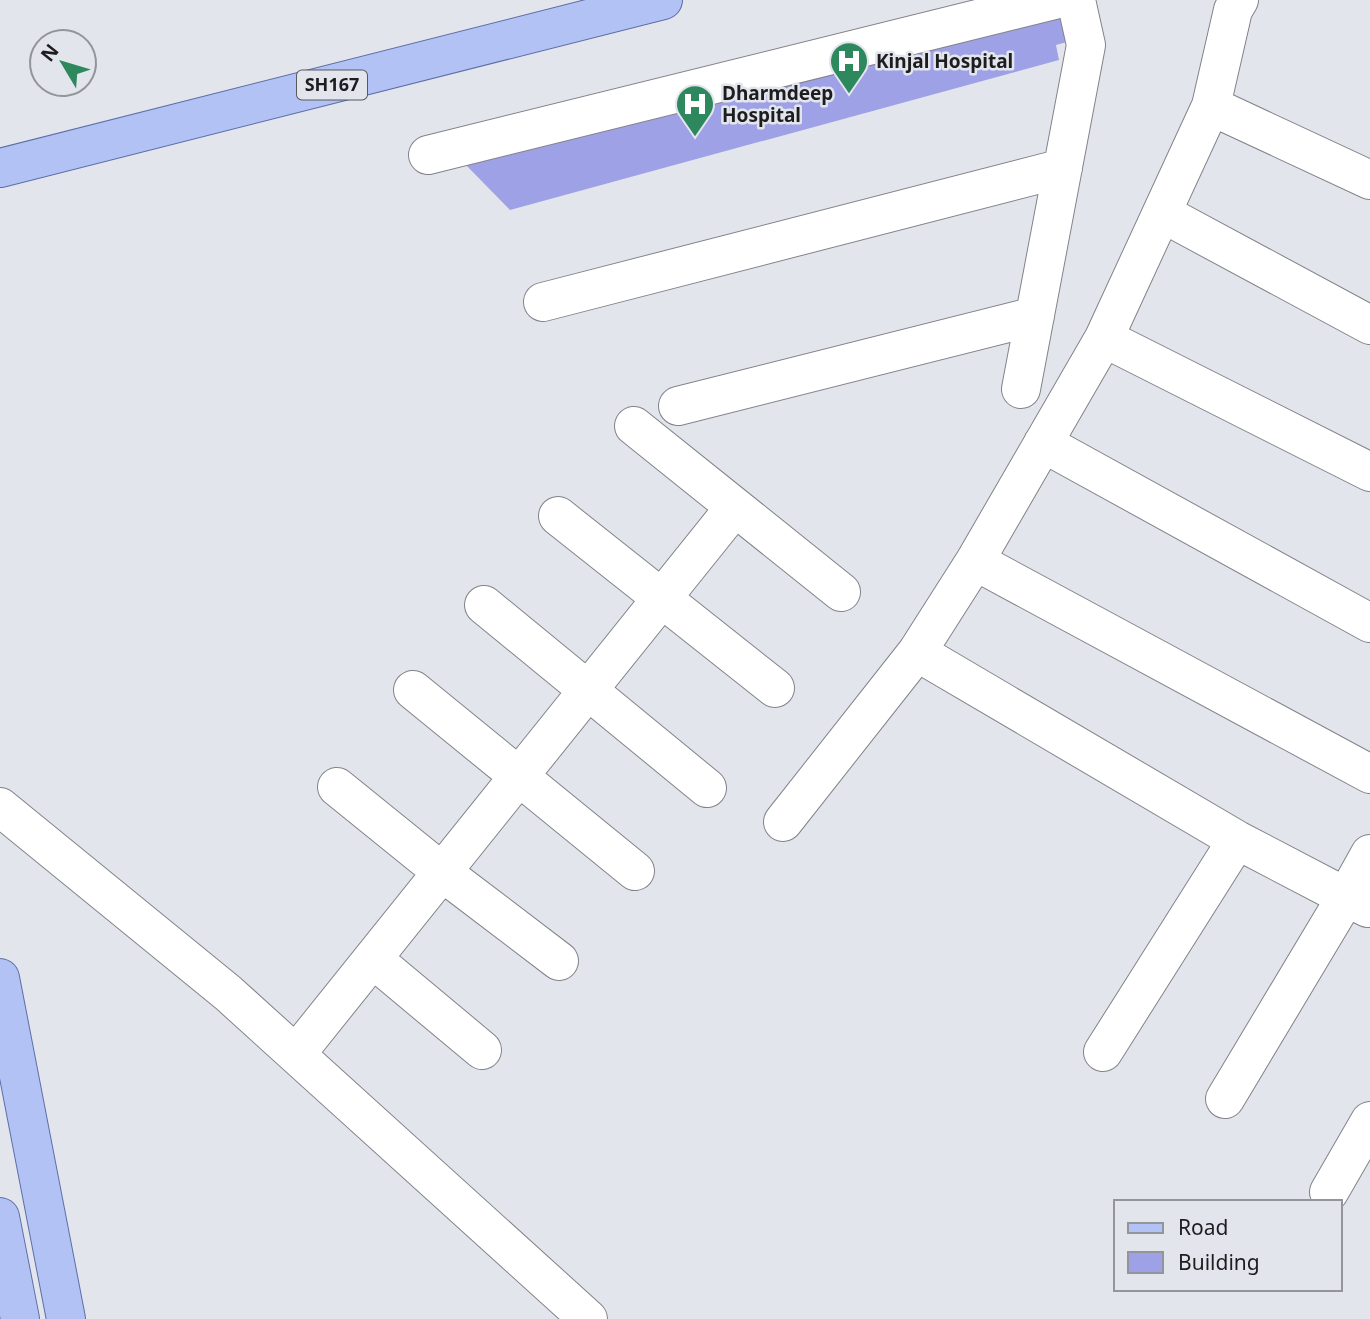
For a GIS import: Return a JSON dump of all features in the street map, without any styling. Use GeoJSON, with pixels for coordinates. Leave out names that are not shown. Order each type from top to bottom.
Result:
{"type":"FeatureCollection","features":[{"type":"Feature","properties":{"kind":"main road","name":"SH167"},"geometry":{"type":"LineString","coordinates":[[0,168],[663,0]]}},
{"type":"Feature","properties":{"kind":"main road"},"geometry":{"type":"LineString","coordinates":[[0,978],[66,1319]]}},
{"type":"Feature","properties":{"kind":"main road"},"geometry":{"type":"LineString","coordinates":[[2,1238],[20,1319]]}},
{"type":"Feature","properties":{"kind":"street"},"geometry":{"type":"LineString","coordinates":[[428,155],[1054,0]]}},
{"type":"Feature","properties":{"kind":"street"},"geometry":{"type":"LineString","coordinates":[[1021,389],[1086,45],[1076,0]]}},
{"type":"Feature","properties":{"kind":"street"},"geometry":{"type":"LineString","coordinates":[[783,822],[917,652],[975,561],[1104,338],[1211,106],[1233,10],[1239,0]]}},
{"type":"Feature","properties":{"kind":"street"},"geometry":{"type":"LineString","coordinates":[[1211,106],[1370,180]]}},
{"type":"Feature","properties":{"kind":"street"},"geometry":{"type":"LineString","coordinates":[[542,302],[1063,168]]}},
{"type":"Feature","properties":{"kind":"street"},"geometry":{"type":"LineString","coordinates":[[1162,213],[1370,325]]}},
{"type":"Feature","properties":{"kind":"street"},"geometry":{"type":"LineString","coordinates":[[678,406],[1035,316]]}},
{"type":"Feature","properties":{"kind":"street"},"geometry":{"type":"LineString","coordinates":[[1104,338],[1370,472]]}},
{"type":"Feature","properties":{"kind":"street"},"geometry":{"type":"LineString","coordinates":[[634,426],[841,592]]}},
{"type":"Feature","properties":{"kind":"street"},"geometry":{"type":"LineString","coordinates":[[1043,443],[1370,623]]}},
{"type":"Feature","properties":{"kind":"street"},"geometry":{"type":"LineString","coordinates":[[296,1054],[736,507]]}},
{"type":"Feature","properties":{"kind":"street"},"geometry":{"type":"LineString","coordinates":[[558,516],[775,688]]}},
{"type":"Feature","properties":{"kind":"street"},"geometry":{"type":"LineString","coordinates":[[975,561],[1370,774]]}},
{"type":"Feature","properties":{"kind":"street"},"geometry":{"type":"LineString","coordinates":[[484,605],[707,788]]}},
{"type":"Feature","properties":{"kind":"street"},"geometry":{"type":"LineString","coordinates":[[917,652],[1237,840],[1358,903]]}},
{"type":"Feature","properties":{"kind":"street"},"geometry":{"type":"LineString","coordinates":[[413,690],[635,870]]}},
{"type":"Feature","properties":{"kind":"street"},"geometry":{"type":"LineString","coordinates":[[337,787],[442,872],[559,961]]}},
{"type":"Feature","properties":{"kind":"street"},"geometry":{"type":"LineString","coordinates":[[0,807],[228,993],[588,1319]]}},
{"type":"Feature","properties":{"kind":"street"},"geometry":{"type":"LineString","coordinates":[[1103,1052],[1237,840]]}},
{"type":"Feature","properties":{"kind":"street"},"geometry":{"type":"LineString","coordinates":[[1225,1099],[1358,903],[1370,854]]}},
{"type":"Feature","properties":{"kind":"street"},"geometry":{"type":"LineString","coordinates":[[373,958],[482,1050]]}},
{"type":"Feature","properties":{"kind":"street"},"geometry":{"type":"LineString","coordinates":[[1329,1192],[1370,1121]]}},
{"type":"Feature","properties":{"kind":"building"},"geometry":{"type":"Polygon","coordinates":[[[1069,6],[1078,39],[1056,45],[1059,60],[510,210],[465,164],[1069,6]]]}},
{"type":"Feature","properties":{"kind":"place","name":"Kinjal Hospital"},"geometry":{"type":"Point","coordinates":[849,95]}},
{"type":"Feature","properties":{"kind":"place","name":"Dharmdeep Hospital"},"geometry":{"type":"Point","coordinates":[695,138]}}]}
